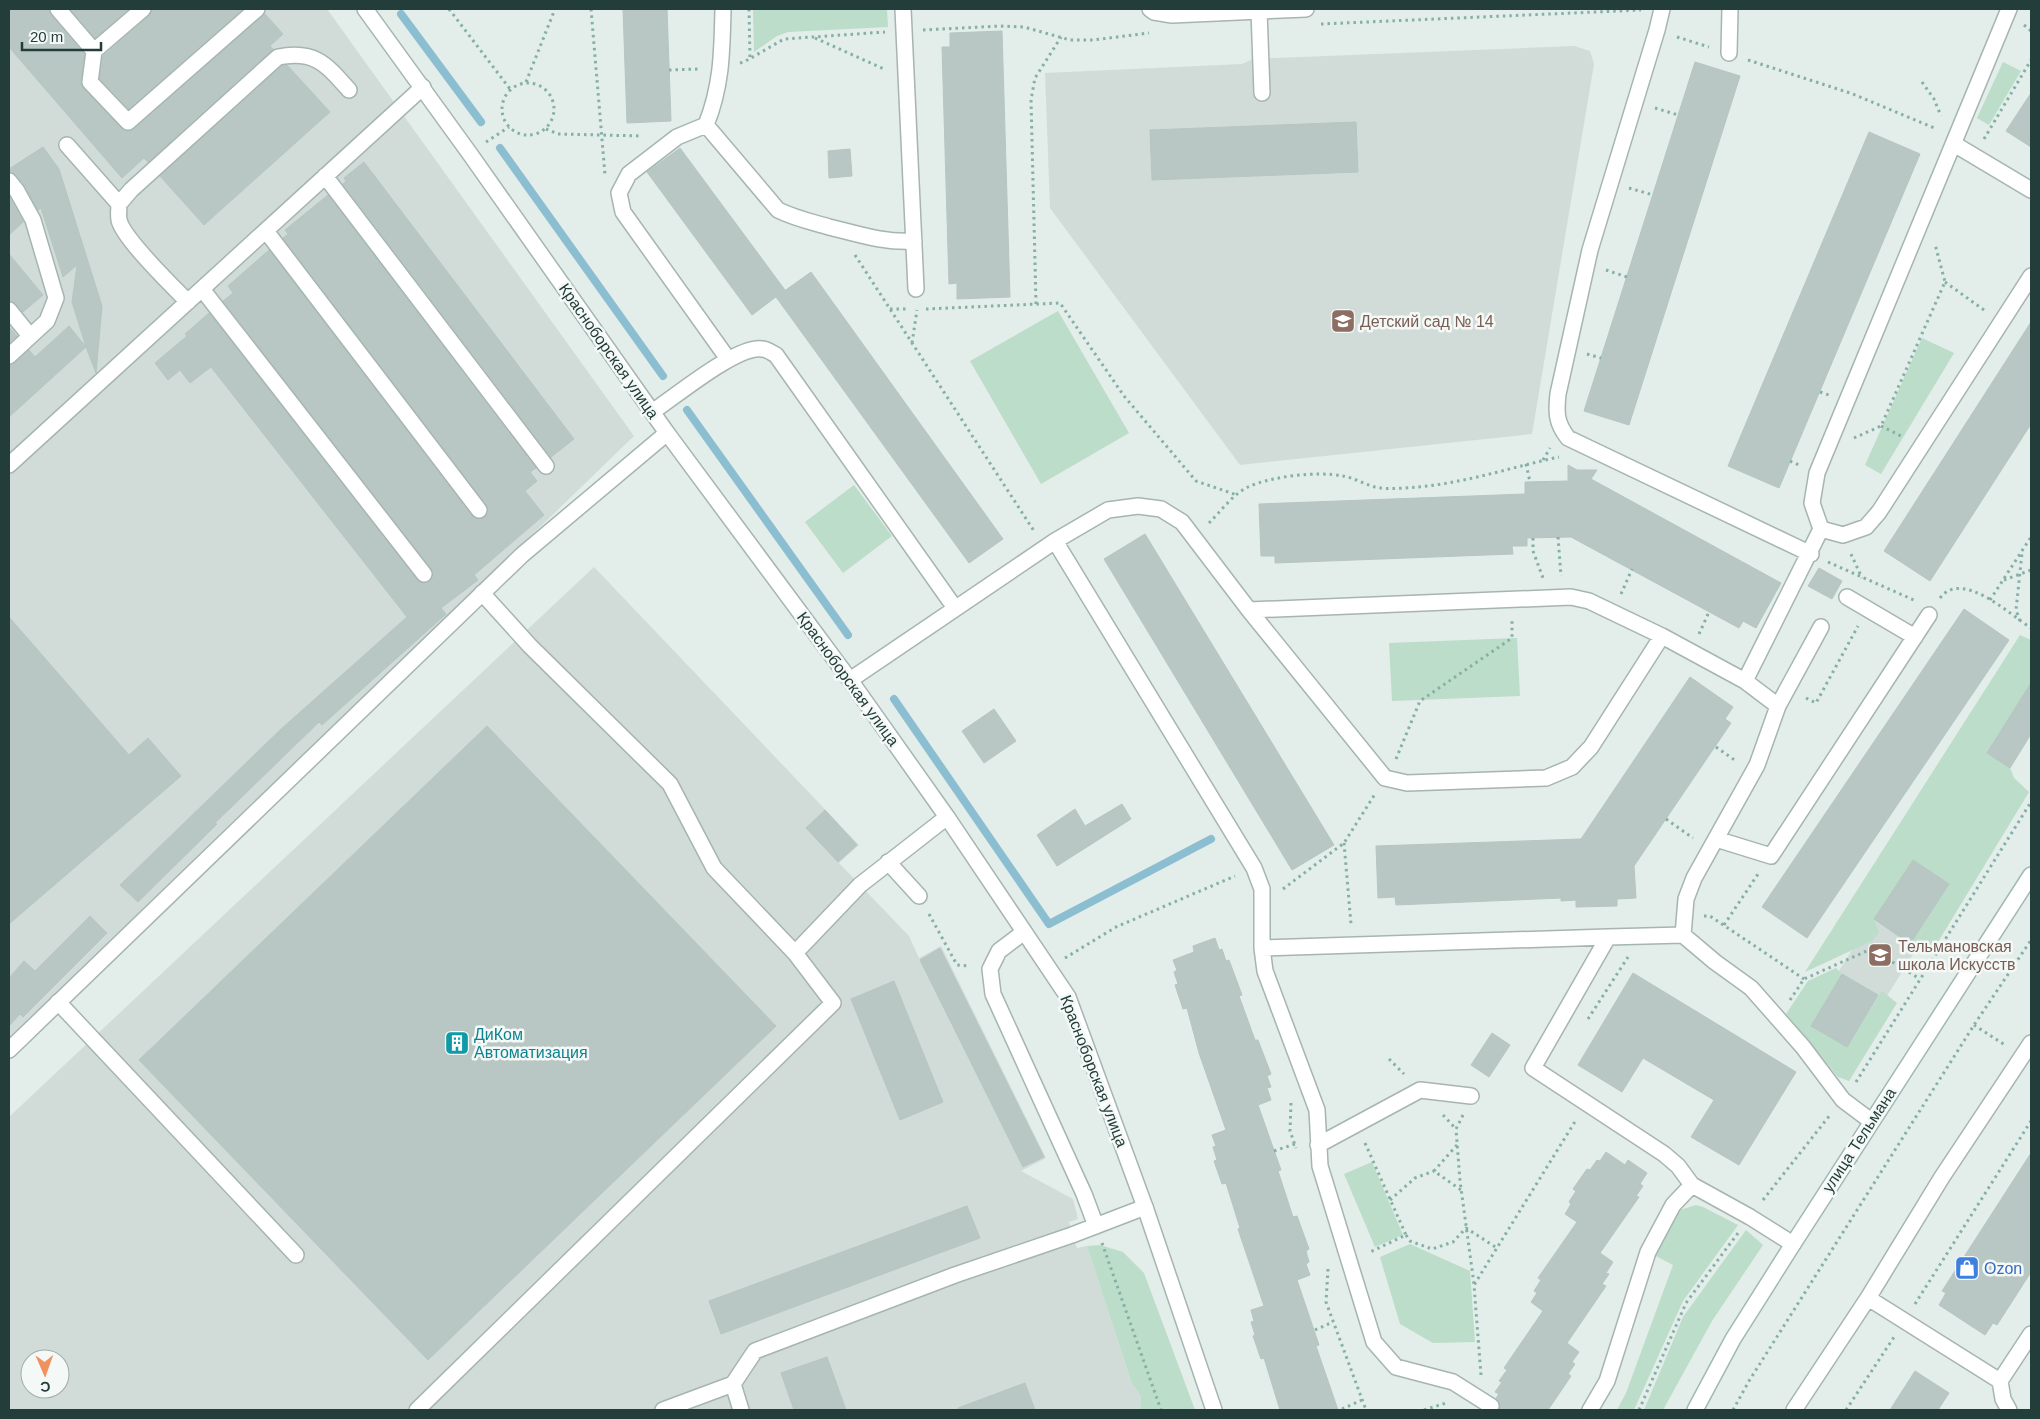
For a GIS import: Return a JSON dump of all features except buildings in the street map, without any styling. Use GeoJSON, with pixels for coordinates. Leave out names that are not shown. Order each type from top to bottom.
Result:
{"type":"FeatureCollection","features":[{"type":"Feature","properties":{"kind":"street"},"geometry":{"type":"LineString","coordinates":[[58,9],[94,51]]}},
{"type":"Feature","properties":{"kind":"street"},"geometry":{"type":"LineString","coordinates":[[143,9],[94,51],[90,82],[128,122],[257,9]]}},
{"type":"Feature","properties":{"kind":"street","name":"Красноборская улица"},"geometry":{"type":"LineString","coordinates":[[365,9],[423,87],[667,433],[850,680],[947,817],[1068,997],[1145,1207],[1214,1410]]}},
{"type":"Feature","properties":{"kind":"street"},"geometry":{"type":"LineString","coordinates":[[723,9],[721,66],[715,102],[706,125],[677,137],[628,174],[619,193],[623,212],[728,359]]}},
{"type":"Feature","properties":{"kind":"street"},"geometry":{"type":"LineString","coordinates":[[903,9],[916,289]]}},
{"type":"Feature","properties":{"kind":"street"},"geometry":{"type":"LineString","coordinates":[[1150,9],[1154,12],[1172,15],[1306,9]]}},
{"type":"Feature","properties":{"kind":"street"},"geometry":{"type":"LineString","coordinates":[[1662,9],[1590,250],[1558,394],[1556,408],[1560,428],[1568,438],[1811,554]]}},
{"type":"Feature","properties":{"kind":"street"},"geometry":{"type":"LineString","coordinates":[[1729,53],[1730,9]]}},
{"type":"Feature","properties":{"kind":"street"},"geometry":{"type":"LineString","coordinates":[[1745,681],[1822,530],[1812,503],[1817,472],[1926,212],[1953,137],[2009,9]]}},
{"type":"Feature","properties":{"kind":"street"},"geometry":{"type":"LineString","coordinates":[[1259,11],[1262,92]]}},
{"type":"Feature","properties":{"kind":"street"},"geometry":{"type":"LineString","coordinates":[[188,302],[126,234],[119,221],[119,204],[131,190],[278,58],[296,54],[313,58],[331,69],[349,90]]}},
{"type":"Feature","properties":{"kind":"street"},"geometry":{"type":"LineString","coordinates":[[9,465],[423,87]]}},
{"type":"Feature","properties":{"kind":"street"},"geometry":{"type":"LineString","coordinates":[[706,125],[778,210],[792,218],[894,242],[914,241]]}},
{"type":"Feature","properties":{"kind":"street"},"geometry":{"type":"LineString","coordinates":[[1953,137],[1974,156],[2031,190]]}},
{"type":"Feature","properties":{"kind":"street"},"geometry":{"type":"LineString","coordinates":[[68,145],[119,204]]}},
{"type":"Feature","properties":{"kind":"street"},"geometry":{"type":"LineString","coordinates":[[326,176],[546,466]]}},
{"type":"Feature","properties":{"kind":"street"},"geometry":{"type":"LineString","coordinates":[[9,181],[17,191],[33,220],[56,298],[47,321],[9,356]]}},
{"type":"Feature","properties":{"kind":"street"},"geometry":{"type":"LineString","coordinates":[[266,231],[479,510]]}},
{"type":"Feature","properties":{"kind":"street"},"geometry":{"type":"LineString","coordinates":[[1822,530],[1843,535],[1866,527],[1880,512],[2031,276]]}},
{"type":"Feature","properties":{"kind":"street"},"geometry":{"type":"LineString","coordinates":[[202,289],[424,574]]}},
{"type":"Feature","properties":{"kind":"street"},"geometry":{"type":"LineString","coordinates":[[9,310],[30,336]]}},
{"type":"Feature","properties":{"kind":"street"},"geometry":{"type":"LineString","coordinates":[[652,412],[728,359],[745,350],[763,348],[776,355],[955,608]]}},
{"type":"Feature","properties":{"kind":"street"},"geometry":{"type":"LineString","coordinates":[[9,1050],[522,555],[667,433]]}},
{"type":"Feature","properties":{"kind":"street"},"geometry":{"type":"LineString","coordinates":[[850,680],[1050,545],[1108,510],[1138,506],[1161,509],[1182,522],[1249,610],[1385,778],[1407,783],[1546,778],[1572,767],[1592,747],[1662,636]]}},
{"type":"Feature","properties":{"kind":"street"},"geometry":{"type":"LineString","coordinates":[[1050,545],[1254,868],[1262,889],[1262,948],[1265,971],[1317,1110],[1320,1166],[1374,1342],[1396,1367],[1453,1382],[1487,1404]]}},
{"type":"Feature","properties":{"kind":"street"},"geometry":{"type":"LineString","coordinates":[[417,1410],[833,1003],[795,953],[714,868],[670,784],[530,646],[482,593]]}},
{"type":"Feature","properties":{"kind":"street"},"geometry":{"type":"LineString","coordinates":[[1249,610],[1571,597],[1589,601],[1662,636],[1745,681],[1778,706]]}},
{"type":"Feature","properties":{"kind":"street"},"geometry":{"type":"LineString","coordinates":[[1847,597],[1915,637]]}},
{"type":"Feature","properties":{"kind":"street"},"geometry":{"type":"LineString","coordinates":[[1713,844],[1770,856],[1931,612]]}},
{"type":"Feature","properties":{"kind":"street"},"geometry":{"type":"LineString","coordinates":[[1683,934],[1686,899],[1694,878],[1757,765],[1778,706],[1821,627]]}},
{"type":"Feature","properties":{"kind":"street"},"geometry":{"type":"LineString","coordinates":[[795,953],[860,885],[947,817]]}},
{"type":"Feature","properties":{"kind":"street"},"geometry":{"type":"LineString","coordinates":[[888,862],[919,896]]}},
{"type":"Feature","properties":{"kind":"street","name":"улица Тельмана"},"geometry":{"type":"LineString","coordinates":[[1695,1410],[1733,1339],[1792,1244],[2031,875]]}},
{"type":"Feature","properties":{"kind":"street"},"geometry":{"type":"LineString","coordinates":[[1024,932],[999,951],[990,969],[994,994],[1084,1194],[1096,1226]]}},
{"type":"Feature","properties":{"kind":"street"},"geometry":{"type":"LineString","coordinates":[[1262,948],[1683,934],[1715,962],[1751,988],[1803,1047],[1842,1100],[1871,1121]]}},
{"type":"Feature","properties":{"kind":"street"},"geometry":{"type":"LineString","coordinates":[[1608,937],[1533,1068],[1664,1154],[1678,1166],[1692,1185],[1750,1217],[1792,1244]]}},
{"type":"Feature","properties":{"kind":"street"},"geometry":{"type":"LineString","coordinates":[[58,1002],[296,1255]]}},
{"type":"Feature","properties":{"kind":"street"},"geometry":{"type":"LineString","coordinates":[[1794,1410],[1868,1298],[1942,1177],[2027,1059],[2031,1043]]}},
{"type":"Feature","properties":{"kind":"street"},"geometry":{"type":"LineString","coordinates":[[1318,1145],[1420,1090],[1471,1096]]}},
{"type":"Feature","properties":{"kind":"street"},"geometry":{"type":"LineString","coordinates":[[1590,1410],[1607,1381],[1648,1252],[1673,1206],[1692,1185]]}},
{"type":"Feature","properties":{"kind":"street"},"geometry":{"type":"LineString","coordinates":[[663,1410],[733,1384],[755,1351],[955,1275],[1145,1207]]}},
{"type":"Feature","properties":{"kind":"street"},"geometry":{"type":"LineString","coordinates":[[1868,1298],[2000,1381]]}},
{"type":"Feature","properties":{"kind":"street"},"geometry":{"type":"LineString","coordinates":[[2009,1410],[2002,1399],[2000,1381],[2031,1334]]}},
{"type":"Feature","properties":{"kind":"street"},"geometry":{"type":"LineString","coordinates":[[733,1384],[741,1410]]}},
{"type":"Feature","properties":{"kind":"path"},"geometry":{"type":"LineString","coordinates":[[449,9],[510,89]]}},
{"type":"Feature","properties":{"kind":"path"},"geometry":{"type":"LineString","coordinates":[[526,82],[554,9]]}},
{"type":"Feature","properties":{"kind":"path"},"geometry":{"type":"LineString","coordinates":[[591,9],[605,176],[619,193]]}},
{"type":"Feature","properties":{"kind":"path"},"geometry":{"type":"LineString","coordinates":[[749,9],[750,59]]}},
{"type":"Feature","properties":{"kind":"path"},"geometry":{"type":"LineString","coordinates":[[1318,24],[1662,9]]}},
{"type":"Feature","properties":{"kind":"path"},"geometry":{"type":"LineString","coordinates":[[670,70],[721,66],[744,62],[784,39],[1016,26],[1070,40],[1093,40],[1159,33]]}},
{"type":"Feature","properties":{"kind":"path"},"geometry":{"type":"LineString","coordinates":[[1657,30],[1853,94],[1953,137],[1987,135]]}},
{"type":"Feature","properties":{"kind":"path"},"geometry":{"type":"LineString","coordinates":[[1036,304],[1031,100],[1035,78],[1061,37]]}},
{"type":"Feature","properties":{"kind":"path"},"geometry":{"type":"LineString","coordinates":[[814,38],[906,78]]}},
{"type":"Feature","properties":{"kind":"path"},"geometry":{"type":"LineString","coordinates":[[1974,156],[2031,60]]}},
{"type":"Feature","properties":{"kind":"path"},"geometry":{"type":"LineString","coordinates":[[526,82],[539,84],[550,92],[555,104],[554,118],[546,129],[534,135],[520,135],[509,127],[502,115],[502,108],[503,101],[510,89],[526,82]]}},
{"type":"Feature","properties":{"kind":"path"},"geometry":{"type":"LineString","coordinates":[[1922,82],[1934,98],[1953,137]]}},
{"type":"Feature","properties":{"kind":"path"},"geometry":{"type":"LineString","coordinates":[[486,143],[509,127]]}},
{"type":"Feature","properties":{"kind":"path"},"geometry":{"type":"LineString","coordinates":[[546,129],[558,134],[677,137]]}},
{"type":"Feature","properties":{"kind":"path"},"geometry":{"type":"LineString","coordinates":[[1926,212],[1945,282],[1983,310]]}},
{"type":"Feature","properties":{"kind":"path"},"geometry":{"type":"LineString","coordinates":[[838,229],[912,343],[1050,545]]}},
{"type":"Feature","properties":{"kind":"path"},"geometry":{"type":"LineString","coordinates":[[1826,452],[1881,426],[1945,282]]}},
{"type":"Feature","properties":{"kind":"path"},"geometry":{"type":"LineString","coordinates":[[890,309],[1060,303],[1124,396],[1196,481],[1237,495]]}},
{"type":"Feature","properties":{"kind":"path"},"geometry":{"type":"LineString","coordinates":[[912,343],[917,309]]}},
{"type":"Feature","properties":{"kind":"path"},"geometry":{"type":"LineString","coordinates":[[1881,426],[1904,437]]}},
{"type":"Feature","properties":{"kind":"path"},"geometry":{"type":"LineString","coordinates":[[1195,538],[1237,495],[1248,487],[1268,480],[1299,476],[1344,476],[1378,488],[1432,486],[1526,464],[1530,482]]}},
{"type":"Feature","properties":{"kind":"path"},"geometry":{"type":"LineString","coordinates":[[1843,535],[1862,578]]}},
{"type":"Feature","properties":{"kind":"path"},"geometry":{"type":"LineString","coordinates":[[1558,537],[1561,577]]}},
{"type":"Feature","properties":{"kind":"path"},"geometry":{"type":"LineString","coordinates":[[1990,600],[2031,537]]}},
{"type":"Feature","properties":{"kind":"path"},"geometry":{"type":"LineString","coordinates":[[1533,538],[1533,550],[1546,587]]}},
{"type":"Feature","properties":{"kind":"path"},"geometry":{"type":"LineString","coordinates":[[2021,621],[2016,610],[2022,552]]}},
{"type":"Feature","properties":{"kind":"path"},"geometry":{"type":"LineString","coordinates":[[1811,554],[1931,612],[1944,592],[1958,587],[1975,590],[2031,628]]}},
{"type":"Feature","properties":{"kind":"path"},"geometry":{"type":"LineString","coordinates":[[1618,602],[1632,570]]}},
{"type":"Feature","properties":{"kind":"path"},"geometry":{"type":"LineString","coordinates":[[2003,581],[2031,570]]}},
{"type":"Feature","properties":{"kind":"path"},"geometry":{"type":"LineString","coordinates":[[1420,701],[1512,638],[1511,599]]}},
{"type":"Feature","properties":{"kind":"path"},"geometry":{"type":"LineString","coordinates":[[1695,642],[1709,612]]}},
{"type":"Feature","properties":{"kind":"path"},"geometry":{"type":"LineString","coordinates":[[1666,819],[1713,844]]}},
{"type":"Feature","properties":{"kind":"path"},"geometry":{"type":"LineString","coordinates":[[1262,911],[1278,893],[1344,843],[1352,932]]}},
{"type":"Feature","properties":{"kind":"path"},"geometry":{"type":"LineString","coordinates":[[1724,925],[1770,856]]}},
{"type":"Feature","properties":{"kind":"path"},"geometry":{"type":"LineString","coordinates":[[1048,967],[1116,927],[1254,868]]}},
{"type":"Feature","properties":{"kind":"path"},"geometry":{"type":"LineString","coordinates":[[919,896],[956,965],[990,969]]}},
{"type":"Feature","properties":{"kind":"path"},"geometry":{"type":"LineString","coordinates":[[1587,1020],[1642,936]]}},
{"type":"Feature","properties":{"kind":"path"},"geometry":{"type":"LineString","coordinates":[[1732,1410],[1974,1024],[2031,940]]}},
{"type":"Feature","properties":{"kind":"path"},"geometry":{"type":"LineString","coordinates":[[1778,1018],[1804,979],[1871,949],[1920,979]]}},
{"type":"Feature","properties":{"kind":"path"},"geometry":{"type":"LineString","coordinates":[[1974,1024],[2027,1059]]}},
{"type":"Feature","properties":{"kind":"path"},"geometry":{"type":"LineString","coordinates":[[1471,1096],[1456,1129],[1461,1190],[1487,1404]]}},
{"type":"Feature","properties":{"kind":"path"},"geometry":{"type":"LineString","coordinates":[[1474,1285],[1587,1103]]}},
{"type":"Feature","properties":{"kind":"path"},"geometry":{"type":"LineString","coordinates":[[1846,1410],[2031,1121]]}},
{"type":"Feature","properties":{"kind":"path"},"geometry":{"type":"LineString","coordinates":[[1357,1125],[1410,1241],[1432,1250],[1447,1246],[1466,1228]]}},
{"type":"Feature","properties":{"kind":"path"},"geometry":{"type":"LineString","coordinates":[[1274,1151],[1295,1144]]}},
{"type":"Feature","properties":{"kind":"path"},"geometry":{"type":"LineString","coordinates":[[1390,1200],[1415,1178],[1434,1171],[1458,1145]]}},
{"type":"Feature","properties":{"kind":"path"},"geometry":{"type":"LineString","coordinates":[[1434,1171],[1451,1181],[1461,1190]]}},
{"type":"Feature","properties":{"kind":"path"},"geometry":{"type":"LineString","coordinates":[[1096,1226],[1161,1410]]}},
{"type":"Feature","properties":{"kind":"path"},"geometry":{"type":"LineString","coordinates":[[1466,1228],[1497,1248]]}},
{"type":"Feature","properties":{"kind":"path"},"geometry":{"type":"LineString","coordinates":[[1349,1262],[1406,1235]]}},
{"type":"Feature","properties":{"kind":"path"},"geometry":{"type":"LineString","coordinates":[[1314,1330],[1333,1322]]}},
{"type":"Feature","properties":{"kind":"path"},"geometry":{"type":"LineString","coordinates":[[1342,1409],[1362,1400]]}},
{"type":"Feature","properties":{"kind":"shaded area"},"geometry":{"type":"Polygon","coordinates":[[[9,9],[327,9],[634,436],[9,1041],[9,9]]]}},
{"type":"Feature","properties":{"kind":"shaded area","name":"Детский сад № 14"},"geometry":{"type":"Polygon","coordinates":[[[1574,46],[1590,51],[1594,64],[1532,434],[1240,465],[1050,208],[1045,73],[1242,64],[1253,59],[1574,46]]]}},
{"type":"Feature","properties":{"kind":"shaded area"},"geometry":{"type":"Polygon","coordinates":[[[594,567],[859,845],[839,863],[909,936],[919,958],[941,946],[1046,1158],[1021,1171],[1073,1199],[1078,1219],[1069,1222],[1072,1235],[1077,1248],[1087,1246],[1132,1384],[1139,1392],[1142,1403],[1139,1410],[9,1410],[9,1117],[594,567]]]}},
{"type":"Feature","properties":{"kind":"shaded area","name":"Тельмановская школа Искусств"},"geometry":{"type":"Polygon","coordinates":[[[1912,853],[1958,882],[1849,1057],[1803,1029],[1912,853]]]}},
{"type":"Feature","properties":{"kind":"green space"},"geometry":{"type":"Polygon","coordinates":[[[753,9],[887,9],[888,27],[788,32],[777,36],[754,52],[753,9]]]}},
{"type":"Feature","properties":{"kind":"green space"},"geometry":{"type":"Polygon","coordinates":[[[2003,62],[2021,71],[1989,125],[1977,118],[2003,62]]]}},
{"type":"Feature","properties":{"kind":"green space"},"geometry":{"type":"Polygon","coordinates":[[[1058,311],[1129,433],[1041,484],[970,361],[1058,311]]]}},
{"type":"Feature","properties":{"kind":"green space"},"geometry":{"type":"Polygon","coordinates":[[[1922,338],[1954,353],[1881,474],[1865,465],[1922,338]]]}},
{"type":"Feature","properties":{"kind":"green space"},"geometry":{"type":"Polygon","coordinates":[[[854,485],[892,536],[843,573],[805,522],[854,485]]]}},
{"type":"Feature","properties":{"kind":"green space"},"geometry":{"type":"Polygon","coordinates":[[[2020,635],[2031,640],[2031,705],[2022,699],[2010,768],[2014,778],[2029,792],[1935,947],[1926,951],[1910,944],[1949,884],[1913,860],[1874,919],[1879,932],[1872,941],[1805,972],[2020,635]]]}},
{"type":"Feature","properties":{"kind":"green space"},"geometry":{"type":"Polygon","coordinates":[[[1517,638],[1520,696],[1392,701],[1389,643],[1517,638]]]}},
{"type":"Feature","properties":{"kind":"green space"},"geometry":{"type":"Polygon","coordinates":[[[1836,968],[1842,974],[1811,1026],[1847,1047],[1882,991],[1897,1003],[1849,1081],[1838,1077],[1786,1014],[1808,981],[1836,968]]]}},
{"type":"Feature","properties":{"kind":"green space"},"geometry":{"type":"Polygon","coordinates":[[[1372,1162],[1403,1235],[1375,1247],[1344,1174],[1372,1162]]]}},
{"type":"Feature","properties":{"kind":"green space"},"geometry":{"type":"Polygon","coordinates":[[[1696,1205],[1738,1225],[1683,1301],[1634,1410],[1617,1410],[1626,1393],[1673,1265],[1654,1255],[1680,1210],[1696,1205]]]}},
{"type":"Feature","properties":{"kind":"green space"},"geometry":{"type":"Polygon","coordinates":[[[1746,1230],[1763,1245],[1712,1321],[1663,1410],[1644,1410],[1683,1317],[1746,1230]]]}},
{"type":"Feature","properties":{"kind":"green space"},"geometry":{"type":"Polygon","coordinates":[[[1410,1244],[1470,1271],[1475,1342],[1433,1343],[1400,1324],[1380,1257],[1410,1244]]]}},
{"type":"Feature","properties":{"kind":"green space"},"geometry":{"type":"Polygon","coordinates":[[[1100,1245],[1123,1252],[1144,1273],[1195,1410],[1139,1410],[1140,1396],[1132,1384],[1087,1246],[1100,1245]]]}},
{"type":"Feature","properties":{"kind":"waterway"},"geometry":{"type":"LineString","coordinates":[[401,14],[481,122]]}},
{"type":"Feature","properties":{"kind":"waterway"},"geometry":{"type":"LineString","coordinates":[[500,148],[663,376]]}},
{"type":"Feature","properties":{"kind":"waterway"},"geometry":{"type":"LineString","coordinates":[[687,410],[848,635]]}},
{"type":"Feature","properties":{"kind":"waterway"},"geometry":{"type":"LineString","coordinates":[[894,699],[1049,924],[1211,839]]}},
{"type":"Feature","properties":{"kind":"place","name":"Детский сад № 14"},"geometry":{"type":"Point","coordinates":[1343,321]}},
{"type":"Feature","properties":{"kind":"place","name":"Тельмановская школа Искусств"},"geometry":{"type":"Point","coordinates":[1880,955]}},
{"type":"Feature","properties":{"kind":"place","name":"ДиКом Автоматизация"},"geometry":{"type":"Point","coordinates":[457,1043]}},
{"type":"Feature","properties":{"kind":"place","name":"Ozon"},"geometry":{"type":"Point","coordinates":[1967,1268]}}]}
